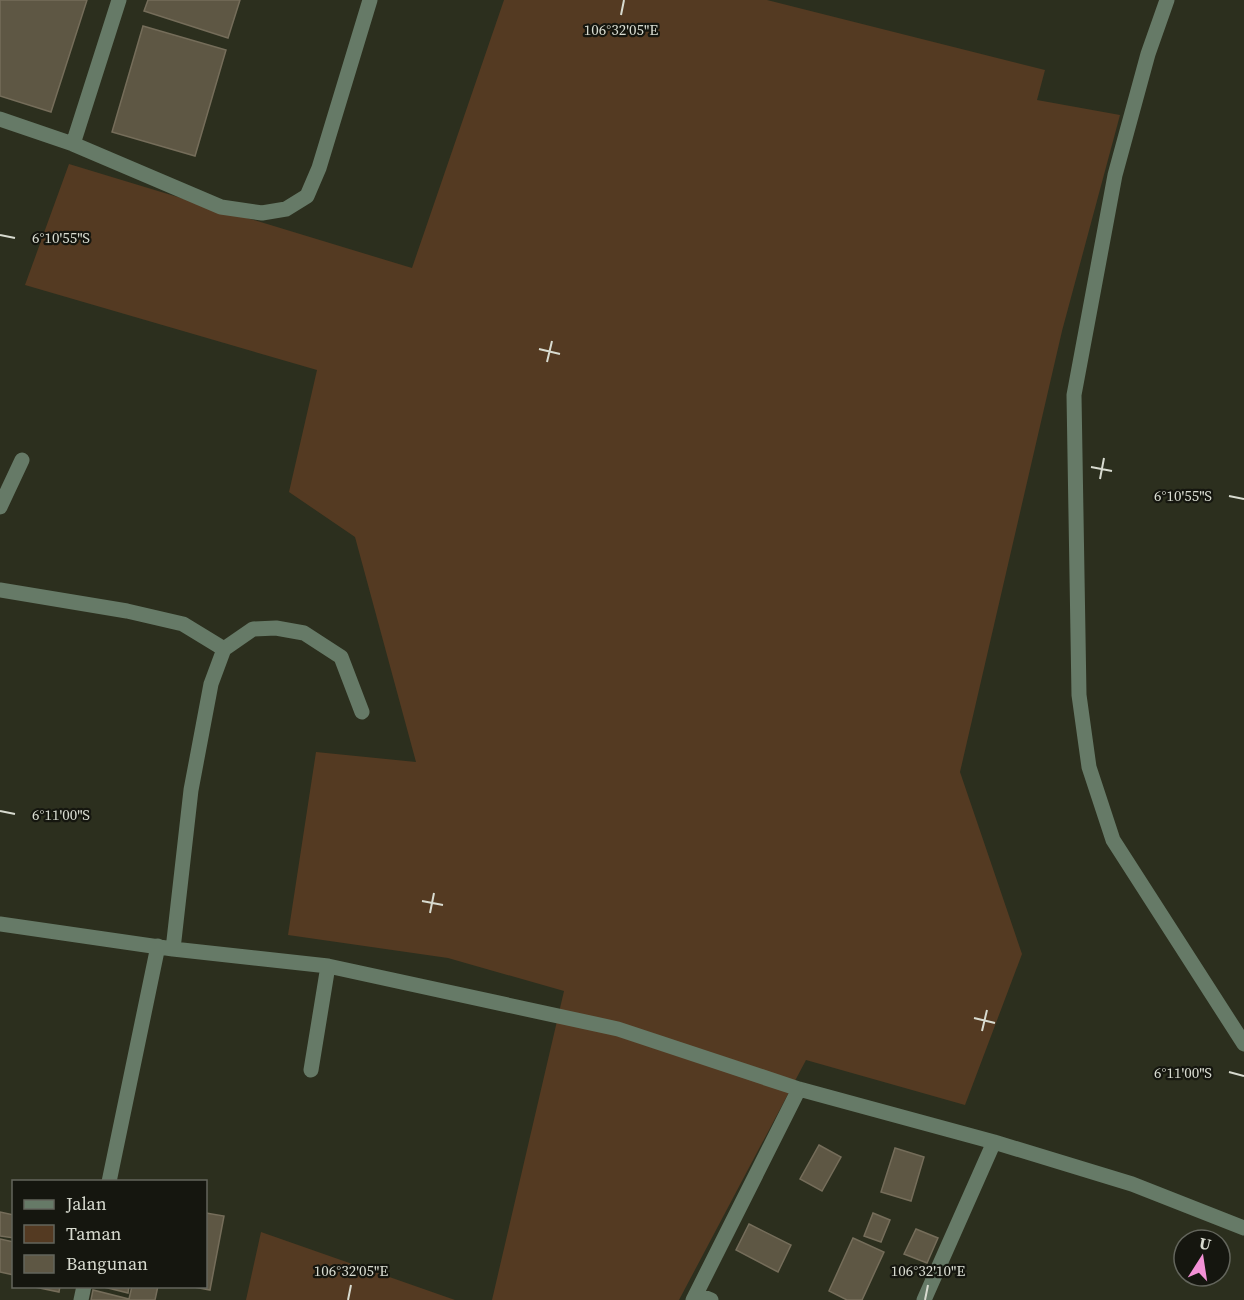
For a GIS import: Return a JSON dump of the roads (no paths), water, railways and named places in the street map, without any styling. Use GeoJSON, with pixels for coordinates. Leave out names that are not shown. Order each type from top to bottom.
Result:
{"type":"FeatureCollection","features":[{"type":"Feature","properties":{"kind":"street"},"geometry":{"type":"LineString","coordinates":[[73,144],[119,0]]}},
{"type":"Feature","properties":{"kind":"street"},"geometry":{"type":"LineString","coordinates":[[0,119],[73,144],[221,207],[261,213],[286,209],[307,196],[319,168],[370,0]]}},
{"type":"Feature","properties":{"kind":"street"},"geometry":{"type":"LineString","coordinates":[[1167,0],[1148,54],[1115,175],[1074,395],[1079,695],[1089,767],[1113,840],[1244,1044]]}},
{"type":"Feature","properties":{"kind":"street"},"geometry":{"type":"LineString","coordinates":[[0,507],[22,460]]}},
{"type":"Feature","properties":{"kind":"street"},"geometry":{"type":"LineString","coordinates":[[0,590],[127,610],[183,624],[224,649]]}},
{"type":"Feature","properties":{"kind":"street"},"geometry":{"type":"LineString","coordinates":[[108,1180],[165,947],[211,684],[224,649],[253,629],[276,628],[304,633],[341,657],[362,712]]}},
{"type":"Feature","properties":{"kind":"street"},"geometry":{"type":"LineString","coordinates":[[0,924],[165,947],[328,966],[618,1029],[799,1089],[994,1142],[1132,1184],[1244,1228]]}},
{"type":"Feature","properties":{"kind":"street"},"geometry":{"type":"LineString","coordinates":[[311,1070],[328,966]]}},
{"type":"Feature","properties":{"kind":"street"},"geometry":{"type":"LineString","coordinates":[[711,1300],[694,1297],[799,1089]]}},
{"type":"Feature","properties":{"kind":"street"},"geometry":{"type":"LineString","coordinates":[[924,1300],[994,1142]]}}]}
